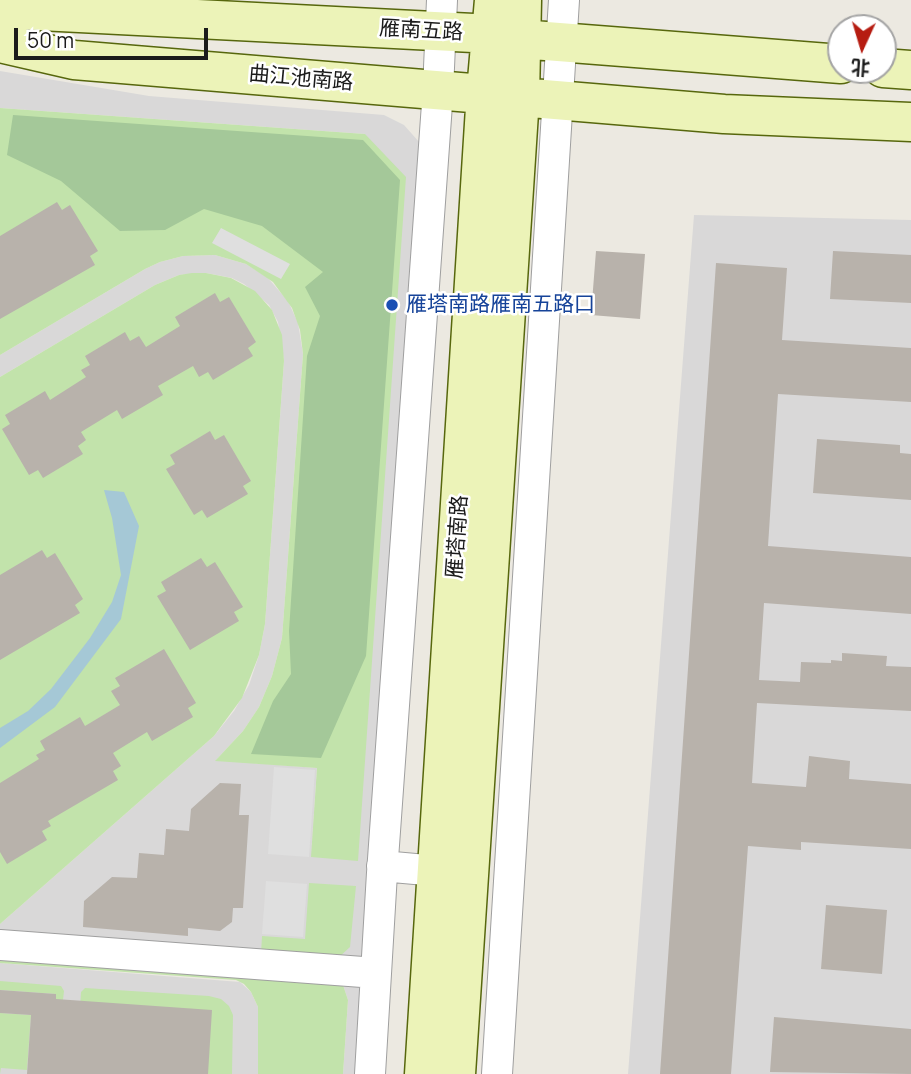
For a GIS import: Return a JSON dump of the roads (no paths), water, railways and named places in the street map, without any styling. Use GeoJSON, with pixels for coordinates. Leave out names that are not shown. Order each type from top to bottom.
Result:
{"type":"FeatureCollection","features":[{"type":"Feature","properties":{"kind":"main road","name":"雁塔南路"},"geometry":{"type":"LineString","coordinates":[[424,1074],[453,870],[521,97],[502,24],[522,0]]}},
{"type":"Feature","properties":{"kind":"main road","name":"雁南五路"},"geometry":{"type":"LineString","coordinates":[[0,9],[441,16],[502,24],[561,42],[827,63]]}},
{"type":"Feature","properties":{"kind":"main road","name":"曲江池南路"},"geometry":{"type":"LineString","coordinates":[[0,43],[74,60],[521,97]]}},
{"type":"Feature","properties":{"kind":"main road"},"geometry":{"type":"LineString","coordinates":[[521,97],[724,114],[911,122]]}},
{"type":"Feature","properties":{"kind":"main road","name":"雁塔南路"},"geometry":{"type":"LineString","coordinates":[[453,870],[456,1074]]}},
{"type":"Feature","properties":{"kind":"street"},"geometry":{"type":"LineString","coordinates":[[497,1074],[510,871],[521,97],[561,42],[564,0]]}},
{"type":"Feature","properties":{"kind":"street"},"geometry":{"type":"LineString","coordinates":[[370,1074],[441,16]]}},
{"type":"Feature","properties":{"kind":"street"},"geometry":{"type":"LineString","coordinates":[[382,866],[510,871]]}},
{"type":"Feature","properties":{"kind":"street"},"geometry":{"type":"LineString","coordinates":[[0,945],[376,973]]}},
{"type":"Feature","properties":{"kind":"water"},"geometry":{"type":"Polygon","coordinates":[[[104,490],[124,492],[139,526],[121,619],[55,707],[0,748],[0,728],[28,711],[51,689],[90,638],[112,602],[121,575],[112,518],[104,490]]]}},
{"type":"Feature","properties":{"kind":"place","name":"雁塔南路雁南五路口"},"geometry":{"type":"Point","coordinates":[392,305]}}]}
